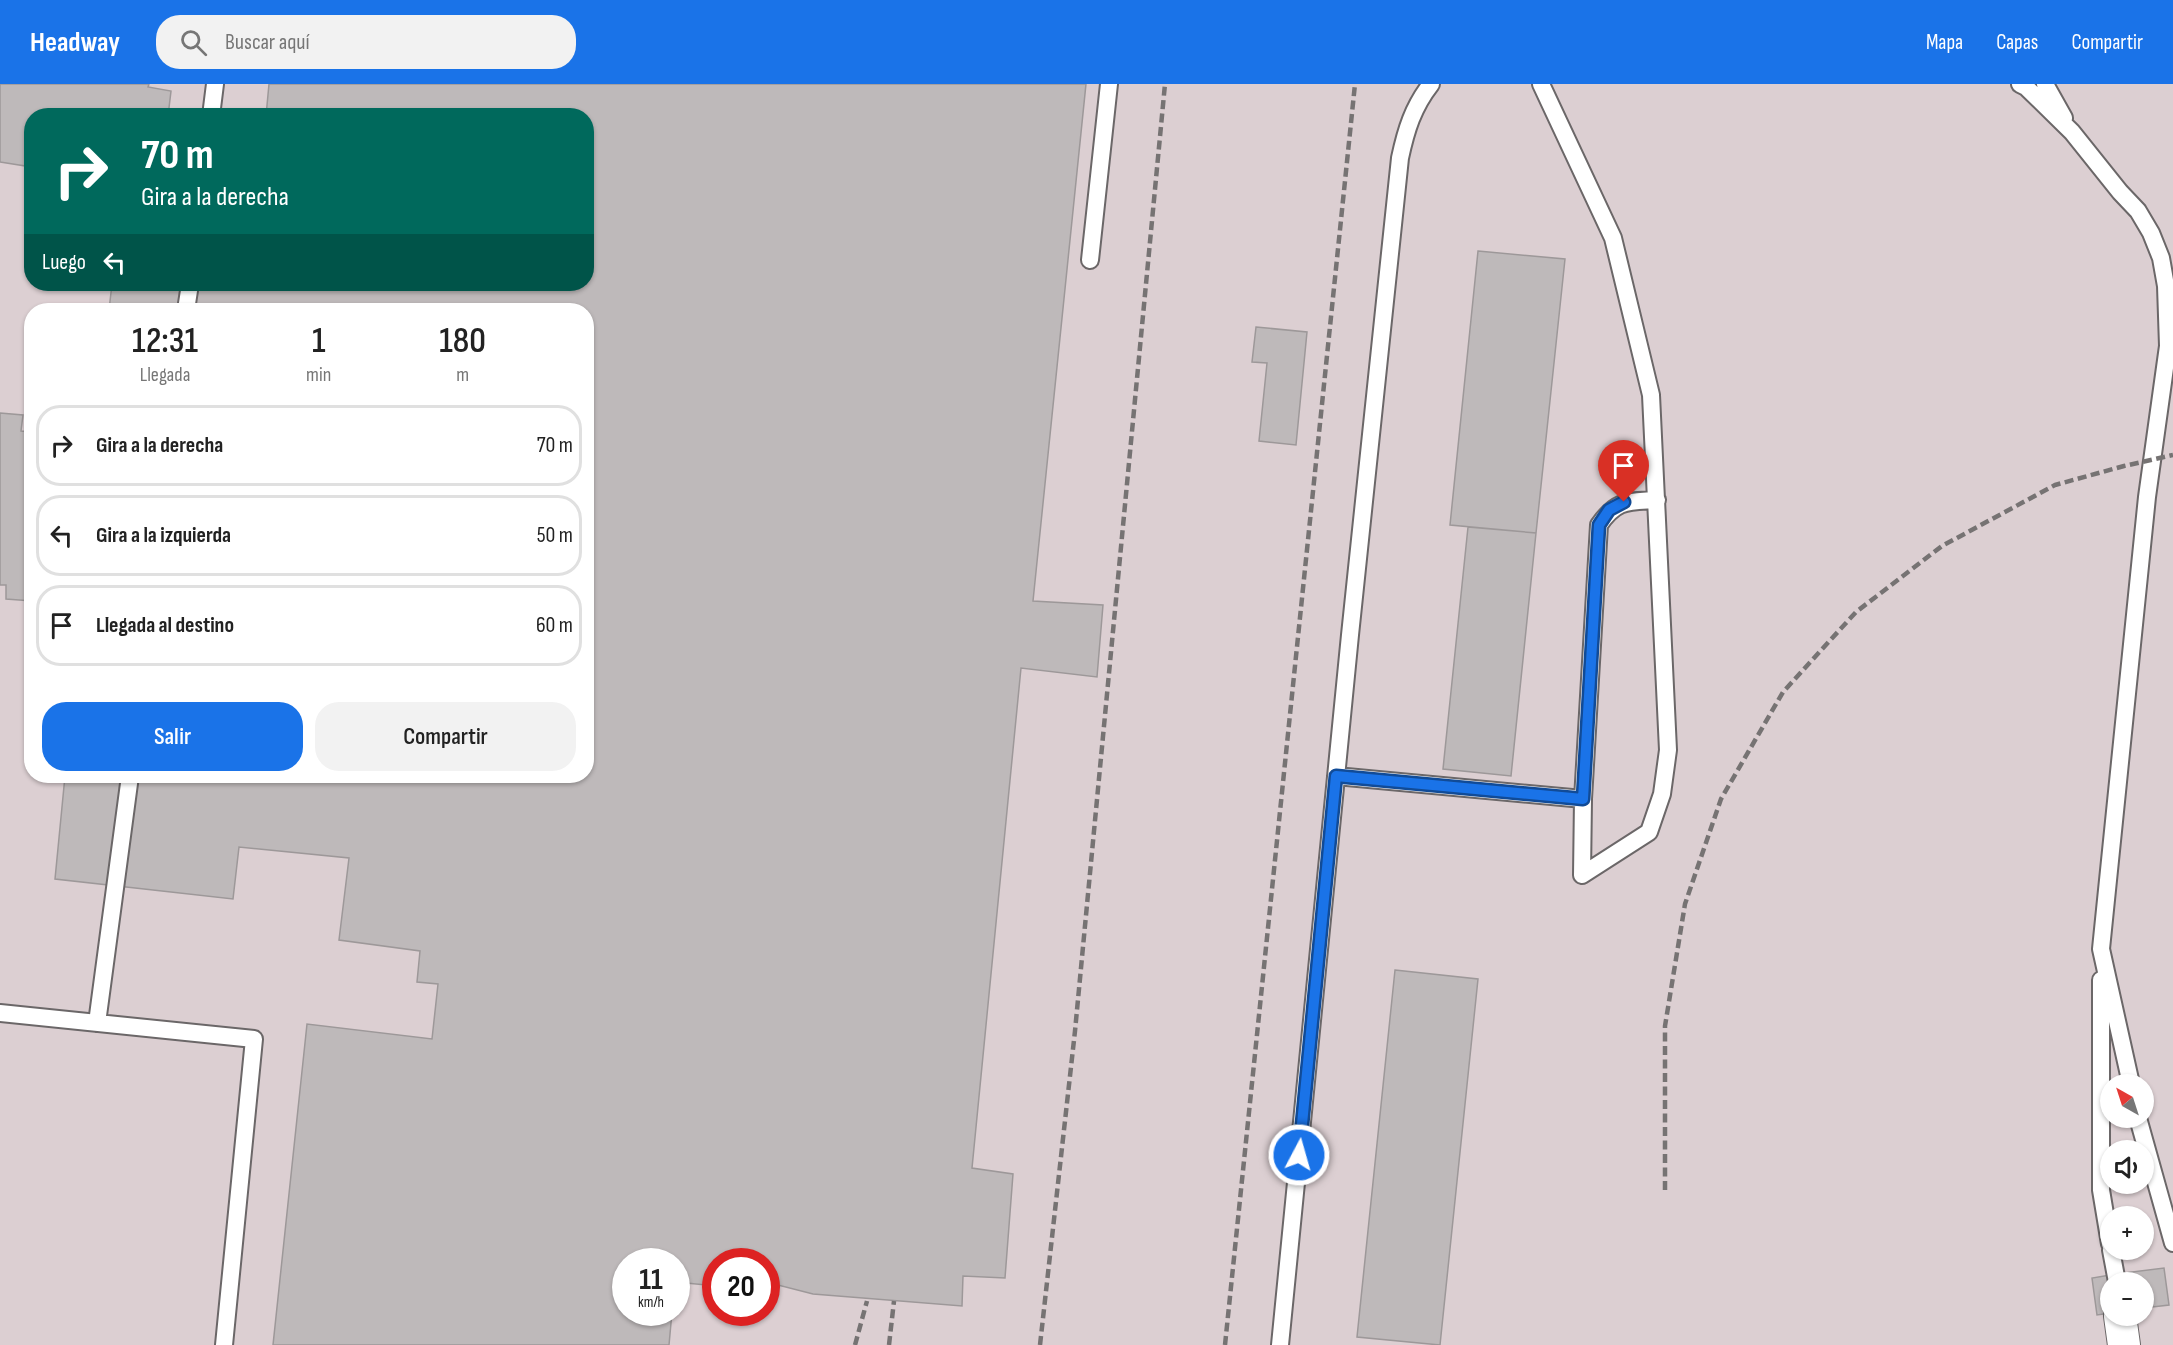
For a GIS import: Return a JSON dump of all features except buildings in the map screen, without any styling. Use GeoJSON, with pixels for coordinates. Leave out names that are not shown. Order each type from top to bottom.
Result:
{"type":"FeatureCollection","features":[{"type":"Feature","properties":{"kind":"street"},"geometry":{"type":"LineString","coordinates":[[2122,1326],[2124,1345]]}},
{"type":"Feature","properties":{"kind":"lane"},"geometry":{"type":"LineString","coordinates":[[212,108],[215,84]]}},
{"type":"Feature","properties":{"kind":"lane"},"geometry":{"type":"LineString","coordinates":[[1090,260],[1109,84]]}},
{"type":"Feature","properties":{"kind":"lane"},"geometry":{"type":"LineString","coordinates":[[1280,1345],[1400,158],[1406,128],[1418,101],[1431,84]]}},
{"type":"Feature","properties":{"kind":"lane"},"geometry":{"type":"LineString","coordinates":[[1541,84],[1614,238],[1652,394],[1657,500],[1668,750],[1662,794],[1648,832],[1582,875],[1583,799],[1599,525],[1609,510],[1624,502],[1657,500]]}},
{"type":"Feature","properties":{"kind":"lane"},"geometry":{"type":"LineString","coordinates":[[2020,84],[2026,87],[2072,132],[2138,211],[2167,258],[2168,346],[2147,497],[2101,949],[2101,1190],[2104,1206]]}},
{"type":"Feature","properties":{"kind":"lane"},"geometry":{"type":"LineString","coordinates":[[2048,87],[2072,132]]}},
{"type":"Feature","properties":{"kind":"lane"},"geometry":{"type":"LineString","coordinates":[[1336,776],[1583,799]]}},
{"type":"Feature","properties":{"kind":"lane"},"geometry":{"type":"LineString","coordinates":[[97,1023],[129,783]]}},
{"type":"Feature","properties":{"kind":"lane"},"geometry":{"type":"LineString","coordinates":[[2101,949],[2129,1074]]}},
{"type":"Feature","properties":{"kind":"lane"},"geometry":{"type":"LineString","coordinates":[[0,1014],[254,1039],[224,1345]]}},
{"type":"Feature","properties":{"kind":"lane"},"geometry":{"type":"LineString","coordinates":[[2141,1128],[2173,1243]]}},
{"type":"Feature","properties":{"kind":"shaded area"},"geometry":{"type":"Polygon","coordinates":[[[0,84],[2173,84],[2173,1345],[0,1345],[0,84]]]}},
{"type":"Feature","properties":{"kind":"railway"},"geometry":{"type":"LineString","coordinates":[[1040,1345],[1075,1031],[1165,84]]}},
{"type":"Feature","properties":{"kind":"railway"},"geometry":{"type":"LineString","coordinates":[[1225,1345],[1355,84]]}},
{"type":"Feature","properties":{"kind":"railway"},"geometry":{"type":"LineString","coordinates":[[1665,1190],[1665,1026],[1685,904],[1721,799],[1783,692],[1856,612],[1942,546],[2055,485],[2173,455]]}},
{"type":"Feature","properties":{"kind":"railway"},"geometry":{"type":"LineString","coordinates":[[855,1345],[867,1301]]}},
{"type":"Feature","properties":{"kind":"railway"},"geometry":{"type":"LineString","coordinates":[[889,1345],[894,1301]]}},
{"type":"Feature","properties":{"kind":"route"},"geometry":{"type":"LineString","coordinates":[[1299,1155],[1336,776],[1583,799],[1599,525],[1609,510],[1624,502]]}}]}
